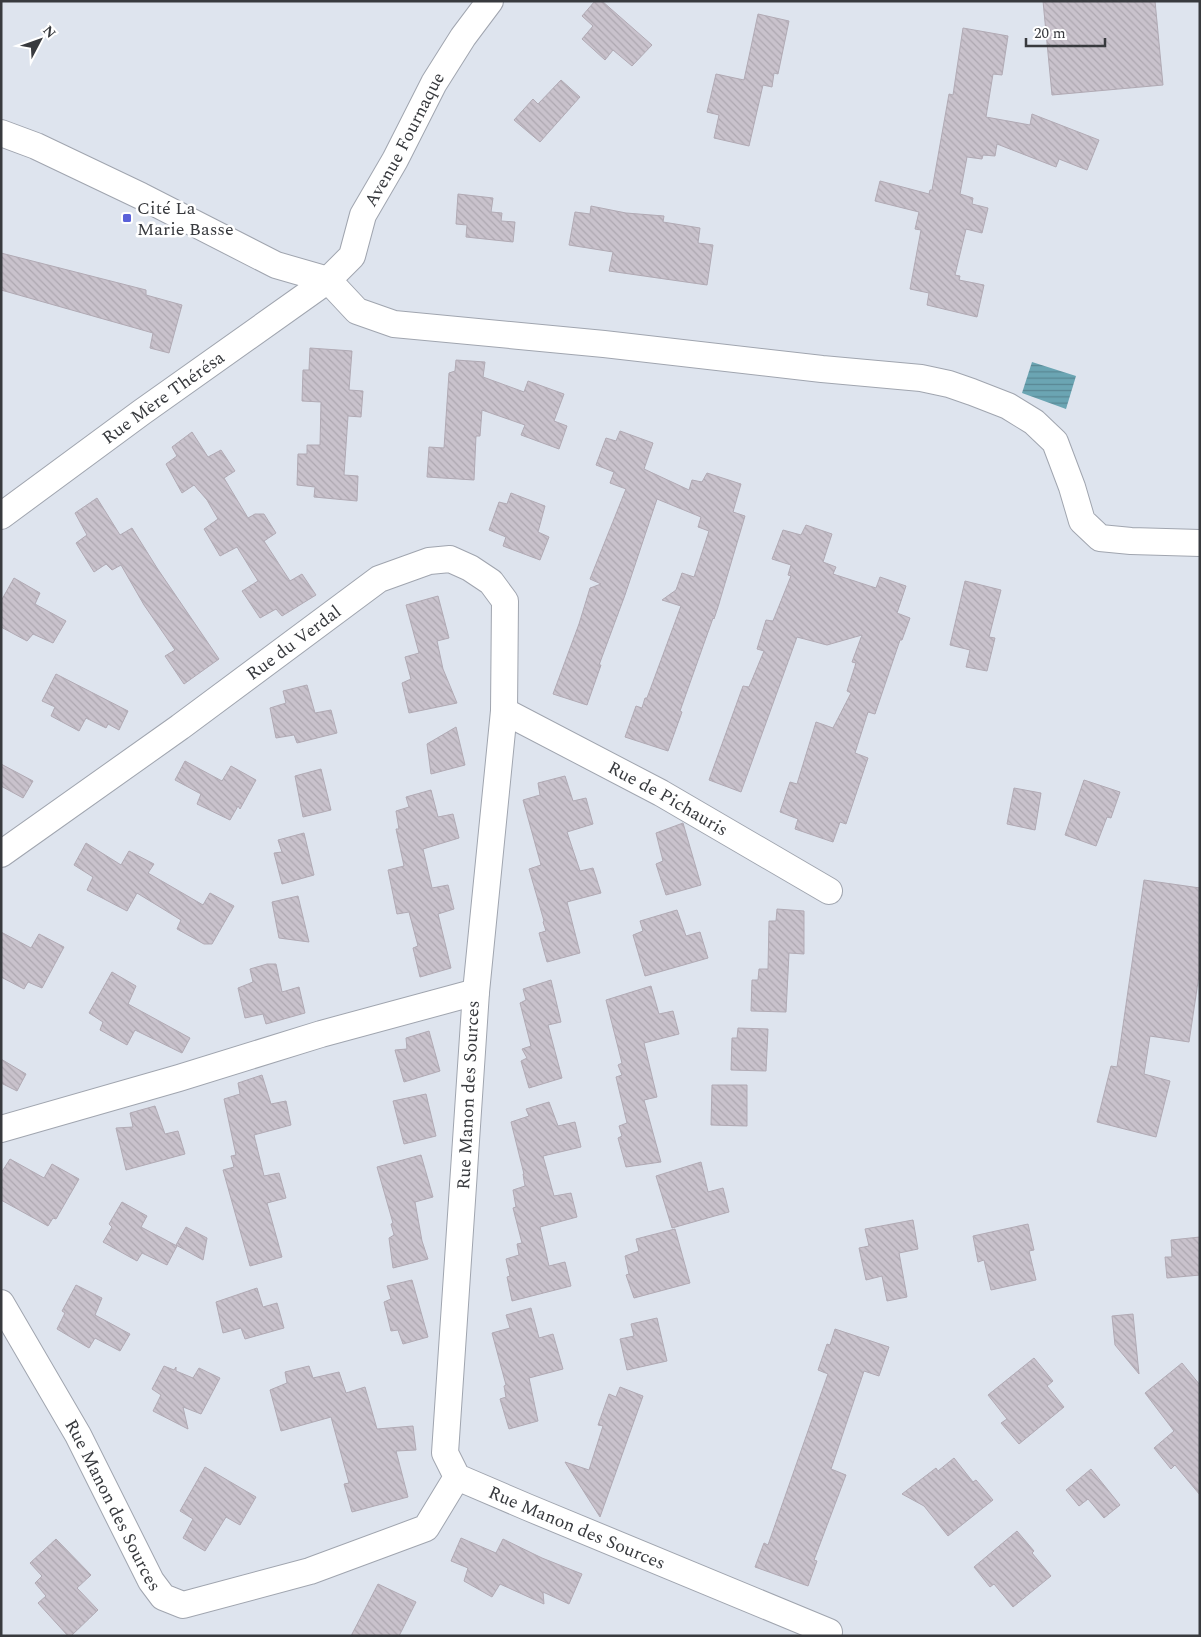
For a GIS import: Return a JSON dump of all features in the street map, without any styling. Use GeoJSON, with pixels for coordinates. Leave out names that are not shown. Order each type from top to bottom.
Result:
{"type":"FeatureCollection","features":[{"type":"Feature","properties":{"kind":"street","name":"Avenue Fournaque"},"geometry":{"type":"LineString","coordinates":[[328,280],[352,256],[363,215],[395,160],[434,83],[463,37],[490,1]]}},
{"type":"Feature","properties":{"kind":"street"},"geometry":{"type":"LineString","coordinates":[[1,134],[36,146],[133,192],[276,264],[328,280],[357,311],[394,324],[604,344],[822,369],[921,378],[949,384],[1015,410],[1034,422],[1055,442],[1072,487],[1082,521],[1100,538],[1200,543]]}},
{"type":"Feature","properties":{"kind":"street","name":"Rue Mère Thérésa"},"geometry":{"type":"LineString","coordinates":[[1,516],[142,412],[328,280]]}},
{"type":"Feature","properties":{"kind":"street","name":"Rue du Verdal"},"geometry":{"type":"LineString","coordinates":[[1,854],[180,727],[380,579],[429,560],[450,559],[470,568],[491,582],[505,601],[504,711],[476,992]]}},
{"type":"Feature","properties":{"kind":"street","name":"Rue de Pichauris"},"geometry":{"type":"LineString","coordinates":[[504,711],[661,793],[829,891]]}},
{"type":"Feature","properties":{"kind":"street","name":"Rue Manon des Sources"},"geometry":{"type":"LineString","coordinates":[[1,1130],[321,1034],[476,992],[445,1453],[457,1476],[829,1632]]}},
{"type":"Feature","properties":{"kind":"street","name":"Rue Manon des Sources"},"geometry":{"type":"LineString","coordinates":[[1,1303],[78,1435],[151,1581],[163,1597],[183,1605],[310,1571],[426,1528],[457,1476]]}},
{"type":"Feature","properties":{"kind":"water"},"geometry":{"type":"Polygon","coordinates":[[[1032,362],[1076,376],[1066,409],[1022,393],[1032,362]]]}},
{"type":"Feature","properties":{"kind":"building"},"geometry":{"type":"Polygon","coordinates":[[[595,1],[602,1],[652,45],[632,66],[613,50],[605,60],[582,39],[593,26],[582,16],[595,1]]]}},
{"type":"Feature","properties":{"kind":"building"},"geometry":{"type":"Polygon","coordinates":[[[1043,1],[1155,1],[1163,85],[1052,95],[1043,1]]]}},
{"type":"Feature","properties":{"kind":"building"},"geometry":{"type":"Polygon","coordinates":[[[758,14],[789,21],[778,74],[774,73],[772,87],[763,85],[749,146],[714,138],[719,115],[707,112],[716,74],[744,80],[758,14]]]}},
{"type":"Feature","properties":{"kind":"building"},"geometry":{"type":"Polygon","coordinates":[[[963,28],[1008,36],[1002,75],[993,74],[986,117],[1030,125],[1032,114],[1099,140],[1087,170],[1059,159],[1056,167],[997,144],[995,156],[983,155],[982,159],[967,157],[960,194],[973,198],[972,204],[988,208],[982,233],[966,229],[955,275],[960,276],[959,280],[984,285],[977,317],[927,305],[929,293],[910,289],[921,230],[915,229],[919,212],[875,201],[880,181],[929,194],[930,190],[932,190],[949,94],[953,95],[963,28]]]}},
{"type":"Feature","properties":{"kind":"building"},"geometry":{"type":"Polygon","coordinates":[[[561,80],[580,97],[540,142],[514,120],[533,99],[538,104],[561,80]]]}},
{"type":"Feature","properties":{"kind":"building"},"geometry":{"type":"Polygon","coordinates":[[[458,194],[493,198],[491,212],[502,213],[501,221],[515,222],[513,242],[466,237],[467,225],[456,224],[458,194]]]}},
{"type":"Feature","properties":{"kind":"building"},"geometry":{"type":"Polygon","coordinates":[[[591,206],[626,213],[664,216],[663,222],[700,228],[698,243],[713,245],[707,285],[609,271],[613,252],[569,245],[575,212],[590,214],[591,206]]]}},
{"type":"Feature","properties":{"kind":"building"},"geometry":{"type":"Polygon","coordinates":[[[1,253],[146,290],[146,295],[182,305],[169,353],[150,348],[153,333],[1,290],[1,253]]]}},
{"type":"Feature","properties":{"kind":"building"},"geometry":{"type":"Polygon","coordinates":[[[310,348],[352,351],[349,390],[363,391],[361,417],[348,416],[344,475],[358,476],[357,501],[314,497],[315,487],[297,485],[298,454],[307,454],[307,445],[320,445],[321,402],[302,401],[303,370],[309,370],[310,348]]]}},
{"type":"Feature","properties":{"kind":"building"},"geometry":{"type":"Polygon","coordinates":[[[456,360],[485,362],[483,377],[524,392],[528,381],[564,394],[554,421],[567,426],[559,449],[521,435],[525,425],[482,410],[480,436],[476,436],[474,480],[427,477],[429,447],[444,448],[449,373],[455,371],[456,360]]]}},
{"type":"Feature","properties":{"kind":"building"},"geometry":{"type":"Polygon","coordinates":[[[620,431],[653,443],[644,469],[689,490],[692,480],[702,482],[707,473],[741,484],[733,512],[745,516],[718,607],[680,711],[682,712],[668,751],[625,737],[636,706],[642,708],[645,698],[647,698],[681,606],[662,600],[676,590],[682,573],[694,577],[709,531],[698,527],[701,517],[657,499],[599,665],[601,665],[587,705],[553,694],[590,588],[601,584],[590,579],[626,489],[610,483],[614,472],[596,465],[606,438],[616,441],[620,431]]]}},
{"type":"Feature","properties":{"kind":"building"},"geometry":{"type":"Polygon","coordinates":[[[192,432],[208,457],[221,450],[235,471],[224,478],[248,518],[255,514],[264,514],[276,533],[264,541],[290,581],[302,574],[316,595],[282,616],[276,609],[260,618],[242,591],[258,581],[237,547],[220,556],[204,529],[218,519],[207,500],[194,485],[182,493],[166,464],[177,456],[172,447],[192,432]]]}},
{"type":"Feature","properties":{"kind":"building"},"geometry":{"type":"Polygon","coordinates":[[[511,493],[545,506],[538,532],[549,537],[540,560],[503,546],[506,537],[489,530],[499,502],[507,504],[511,493]]]}},
{"type":"Feature","properties":{"kind":"building"},"geometry":{"type":"Polygon","coordinates":[[[97,498],[120,535],[132,528],[219,659],[184,684],[165,656],[175,650],[144,605],[121,565],[112,570],[106,564],[94,572],[76,543],[87,535],[75,513],[97,498]]]}},
{"type":"Feature","properties":{"kind":"building"},"geometry":{"type":"Polygon","coordinates":[[[806,525],[832,534],[823,562],[836,567],[833,574],[876,588],[880,577],[906,586],[897,613],[910,618],[902,640],[900,640],[875,714],[868,712],[855,753],[868,758],[846,824],[840,822],[833,842],[795,829],[798,819],[780,812],[790,782],[797,784],[816,722],[833,728],[851,693],[847,691],[856,663],[852,662],[862,635],[827,645],[797,637],[741,792],[709,780],[743,686],[749,687],[764,651],[757,649],[766,620],[773,621],[791,576],[788,575],[791,565],[772,559],[783,530],[801,535],[806,525]]]}},
{"type":"Feature","properties":{"kind":"building"},"geometry":{"type":"Polygon","coordinates":[[[14,578],[40,593],[35,604],[66,621],[53,643],[33,634],[27,641],[1,627],[1,601],[14,578]]]}},
{"type":"Feature","properties":{"kind":"building"},"geometry":{"type":"Polygon","coordinates":[[[965,581],[1001,590],[989,637],[995,638],[987,671],[966,667],[970,650],[950,645],[965,581]]]}},
{"type":"Feature","properties":{"kind":"building"},"geometry":{"type":"Polygon","coordinates":[[[438,596],[449,638],[437,641],[443,669],[457,703],[409,713],[402,683],[411,679],[405,657],[419,653],[406,605],[438,596]]]}},
{"type":"Feature","properties":{"kind":"building"},"geometry":{"type":"Polygon","coordinates":[[[56,674],[128,711],[119,730],[108,724],[106,728],[86,718],[79,731],[51,716],[55,707],[42,701],[56,674]]]}},
{"type":"Feature","properties":{"kind":"building"},"geometry":{"type":"Polygon","coordinates":[[[307,685],[315,713],[331,710],[337,733],[297,743],[294,735],[276,738],[270,708],[286,703],[283,691],[307,685]]]}},
{"type":"Feature","properties":{"kind":"building"},"geometry":{"type":"Polygon","coordinates":[[[456,727],[465,765],[431,774],[427,744],[456,727]]]}},
{"type":"Feature","properties":{"kind":"building"},"geometry":{"type":"Polygon","coordinates":[[[185,761],[222,781],[231,766],[256,780],[240,809],[238,806],[230,820],[197,804],[201,794],[175,780],[185,761]]]}},
{"type":"Feature","properties":{"kind":"building"},"geometry":{"type":"Polygon","coordinates":[[[1,764],[33,781],[23,798],[1,786],[1,764]]]}},
{"type":"Feature","properties":{"kind":"building"},"geometry":{"type":"Polygon","coordinates":[[[321,769],[331,810],[303,817],[295,776],[321,769]]]}},
{"type":"Feature","properties":{"kind":"building"},"geometry":{"type":"Polygon","coordinates":[[[565,776],[573,801],[586,798],[593,824],[567,832],[580,871],[593,868],[601,893],[567,902],[580,953],[547,962],[539,933],[546,931],[529,869],[541,865],[523,800],[540,795],[538,783],[565,776]]]}},
{"type":"Feature","properties":{"kind":"building"},"geometry":{"type":"Polygon","coordinates":[[[1084,780],[1120,792],[1111,818],[1107,817],[1096,846],[1065,835],[1084,780]]]}},
{"type":"Feature","properties":{"kind":"building"},"geometry":{"type":"Polygon","coordinates":[[[1014,788],[1041,793],[1035,830],[1007,824],[1014,788]]]}},
{"type":"Feature","properties":{"kind":"building"},"geometry":{"type":"Polygon","coordinates":[[[431,790],[438,817],[453,814],[459,838],[423,849],[432,888],[448,885],[454,909],[438,914],[451,968],[420,977],[413,948],[418,946],[409,912],[397,914],[388,870],[404,866],[396,829],[399,829],[396,811],[409,807],[406,797],[431,790]]]}},
{"type":"Feature","properties":{"kind":"building"},"geometry":{"type":"Polygon","coordinates":[[[683,823],[701,885],[666,895],[656,864],[663,861],[656,833],[683,823]]]}},
{"type":"Feature","properties":{"kind":"building"},"geometry":{"type":"Polygon","coordinates":[[[304,833],[314,875],[282,884],[274,853],[282,852],[278,840],[304,833]]]}},
{"type":"Feature","properties":{"kind":"building"},"geometry":{"type":"Polygon","coordinates":[[[86,843],[121,865],[129,851],[154,864],[148,873],[203,905],[210,893],[234,906],[212,944],[204,944],[177,929],[181,920],[137,893],[127,911],[87,890],[93,877],[74,865],[86,843]]]}},
{"type":"Feature","properties":{"kind":"building"},"geometry":{"type":"Polygon","coordinates":[[[1144,880],[1200,888],[1200,969],[1189,1042],[1150,1036],[1144,1074],[1170,1081],[1156,1137],[1097,1122],[1111,1066],[1117,1067],[1144,880]]]}},
{"type":"Feature","properties":{"kind":"building"},"geometry":{"type":"Polygon","coordinates":[[[298,896],[309,942],[279,938],[272,902],[298,896]]]}},
{"type":"Feature","properties":{"kind":"building"},"geometry":{"type":"Polygon","coordinates":[[[777,909],[804,911],[804,954],[789,953],[786,1012],[751,1011],[752,980],[758,980],[759,969],[768,969],[769,921],[776,921],[777,909]]]}},
{"type":"Feature","properties":{"kind":"building"},"geometry":{"type":"Polygon","coordinates":[[[677,910],[686,936],[700,932],[708,958],[645,976],[633,935],[643,931],[640,921],[677,910]]]}},
{"type":"Feature","properties":{"kind":"building"},"geometry":{"type":"Polygon","coordinates":[[[1,932],[31,948],[39,934],[64,947],[42,988],[28,982],[24,989],[1,977],[1,932]]]}},
{"type":"Feature","properties":{"kind":"building"},"geometry":{"type":"Polygon","coordinates":[[[267,964],[276,964],[282,992],[299,987],[305,1013],[266,1024],[263,1014],[245,1018],[238,988],[253,982],[250,969],[267,964]]]}},
{"type":"Feature","properties":{"kind":"building"},"geometry":{"type":"Polygon","coordinates":[[[112,972],[136,986],[128,1004],[190,1038],[182,1053],[135,1030],[127,1045],[100,1030],[103,1022],[89,1013],[112,972]]]}},
{"type":"Feature","properties":{"kind":"building"},"geometry":{"type":"Polygon","coordinates":[[[551,980],[561,1022],[548,1025],[562,1078],[529,1088],[521,1061],[527,1058],[522,1049],[531,1046],[520,1003],[526,1000],[523,989],[551,980]]]}},
{"type":"Feature","properties":{"kind":"building"},"geometry":{"type":"Polygon","coordinates":[[[651,986],[659,1014],[673,1011],[679,1034],[644,1043],[657,1097],[644,1100],[661,1162],[626,1167],[618,1138],[622,1136],[619,1126],[627,1123],[616,1077],[622,1075],[618,1065],[622,1063],[606,1000],[651,986]]]}},
{"type":"Feature","properties":{"kind":"building"},"geometry":{"type":"Polygon","coordinates":[[[738,1028],[768,1029],[766,1071],[731,1070],[732,1038],[737,1038],[738,1028]]]}},
{"type":"Feature","properties":{"kind":"building"},"geometry":{"type":"Polygon","coordinates":[[[429,1031],[440,1071],[404,1082],[395,1050],[407,1049],[406,1038],[429,1031]]]}},
{"type":"Feature","properties":{"kind":"building"},"geometry":{"type":"Polygon","coordinates":[[[1,1059],[26,1074],[17,1091],[1,1083],[1,1059]]]}},
{"type":"Feature","properties":{"kind":"building"},"geometry":{"type":"Polygon","coordinates":[[[262,1075],[271,1104],[286,1101],[291,1125],[254,1135],[264,1176],[279,1173],[286,1198],[267,1203],[282,1257],[250,1266],[223,1170],[234,1167],[231,1156],[236,1155],[224,1099],[240,1094],[238,1083],[262,1075]]]}},
{"type":"Feature","properties":{"kind":"building"},"geometry":{"type":"Polygon","coordinates":[[[712,1085],[747,1085],[747,1126],[711,1125],[712,1085]]]}},
{"type":"Feature","properties":{"kind":"building"},"geometry":{"type":"Polygon","coordinates":[[[426,1094],[436,1136],[404,1144],[393,1101],[426,1094]]]}},
{"type":"Feature","properties":{"kind":"building"},"geometry":{"type":"Polygon","coordinates":[[[549,1102],[558,1126],[575,1122],[581,1147],[543,1156],[554,1196],[571,1193],[577,1217],[540,1227],[549,1266],[565,1262],[571,1286],[512,1301],[507,1277],[510,1276],[506,1259],[519,1255],[517,1244],[522,1243],[513,1208],[516,1207],[513,1190],[525,1186],[524,1174],[511,1122],[529,1116],[526,1109],[549,1102]]]}},
{"type":"Feature","properties":{"kind":"building"},"geometry":{"type":"Polygon","coordinates":[[[155,1106],[165,1134],[178,1131],[185,1154],[126,1170],[116,1128],[133,1127],[130,1113],[155,1106]]]}},
{"type":"Feature","properties":{"kind":"building"},"geometry":{"type":"Polygon","coordinates":[[[421,1155],[433,1197],[415,1202],[422,1241],[428,1259],[393,1268],[389,1238],[394,1235],[391,1224],[393,1223],[377,1167],[421,1155]]]}},
{"type":"Feature","properties":{"kind":"building"},"geometry":{"type":"Polygon","coordinates":[[[10,1159],[44,1178],[52,1164],[79,1179],[56,1219],[53,1218],[48,1226],[1,1200],[1,1173],[10,1159]]]}},
{"type":"Feature","properties":{"kind":"building"},"geometry":{"type":"Polygon","coordinates":[[[701,1162],[708,1192],[723,1188],[729,1212],[672,1228],[656,1176],[701,1162]]]}},
{"type":"Feature","properties":{"kind":"building"},"geometry":{"type":"Polygon","coordinates":[[[122,1202],[147,1216],[141,1227],[177,1246],[167,1265],[142,1253],[137,1261],[103,1242],[112,1227],[109,1224],[122,1202]]]}},
{"type":"Feature","properties":{"kind":"building"},"geometry":{"type":"Polygon","coordinates":[[[913,1220],[918,1249],[899,1253],[907,1297],[887,1301],[882,1276],[866,1280],[859,1248],[869,1246],[865,1229],[913,1220]]]}},
{"type":"Feature","properties":{"kind":"building"},"geometry":{"type":"Polygon","coordinates":[[[1028,1224],[1034,1250],[1029,1251],[1036,1280],[991,1290],[984,1260],[978,1262],[973,1236],[1028,1224]]]}},
{"type":"Feature","properties":{"kind":"building"},"geometry":{"type":"Polygon","coordinates":[[[186,1227],[207,1238],[203,1260],[176,1245],[186,1227]]]}},
{"type":"Feature","properties":{"kind":"building"},"geometry":{"type":"Polygon","coordinates":[[[675,1229],[690,1283],[634,1298],[626,1275],[629,1274],[625,1256],[639,1251],[636,1239],[675,1229]]]}},
{"type":"Feature","properties":{"kind":"building"},"geometry":{"type":"Polygon","coordinates":[[[1200,1237],[1200,1275],[1167,1278],[1165,1257],[1172,1257],[1171,1240],[1200,1237]]]}},
{"type":"Feature","properties":{"kind":"building"},"geometry":{"type":"Polygon","coordinates":[[[412,1280],[428,1337],[403,1344],[398,1330],[391,1331],[384,1302],[391,1299],[387,1286],[412,1280]]]}},
{"type":"Feature","properties":{"kind":"building"},"geometry":{"type":"Polygon","coordinates":[[[76,1285],[102,1298],[95,1315],[130,1334],[120,1351],[95,1338],[89,1348],[57,1329],[65,1313],[62,1311],[76,1285]]]}},
{"type":"Feature","properties":{"kind":"building"},"geometry":{"type":"Polygon","coordinates":[[[257,1288],[263,1307],[277,1303],[284,1328],[245,1339],[241,1328],[223,1333],[216,1302],[257,1288]]]}},
{"type":"Feature","properties":{"kind":"building"},"geometry":{"type":"Polygon","coordinates":[[[531,1308],[539,1338],[553,1334],[563,1369],[529,1378],[538,1421],[509,1429],[500,1399],[506,1397],[504,1386],[506,1385],[492,1333],[510,1328],[506,1315],[531,1308]]]}},
{"type":"Feature","properties":{"kind":"building"},"geometry":{"type":"Polygon","coordinates":[[[1133,1314],[1139,1374],[1115,1345],[1112,1316],[1133,1314]]]}},
{"type":"Feature","properties":{"kind":"building"},"geometry":{"type":"Polygon","coordinates":[[[657,1318],[667,1361],[627,1370],[620,1339],[634,1336],[631,1324],[657,1318]]]}},
{"type":"Feature","properties":{"kind":"building"},"geometry":{"type":"Polygon","coordinates":[[[835,1329],[889,1347],[879,1376],[864,1371],[831,1469],[846,1475],[814,1560],[817,1561],[808,1586],[755,1567],[764,1543],[768,1545],[828,1374],[818,1370],[827,1344],[830,1345],[835,1329]]]}},
{"type":"Feature","properties":{"kind":"building"},"geometry":{"type":"Polygon","coordinates":[[[1034,1358],[1053,1381],[1047,1386],[1064,1407],[1019,1444],[1001,1423],[1007,1419],[988,1395],[1034,1358]]]}},
{"type":"Feature","properties":{"kind":"building"},"geometry":{"type":"Polygon","coordinates":[[[1182,1363],[1200,1385],[1200,1495],[1175,1465],[1171,1469],[1154,1448],[1174,1431],[1145,1393],[1182,1363]]]}},
{"type":"Feature","properties":{"kind":"building"},"geometry":{"type":"Polygon","coordinates":[[[164,1366],[174,1370],[176,1367],[176,1371],[193,1378],[199,1368],[220,1378],[201,1414],[183,1407],[188,1429],[153,1411],[161,1395],[152,1389],[164,1366]]]}},
{"type":"Feature","properties":{"kind":"building"},"geometry":{"type":"Polygon","coordinates":[[[309,1366],[313,1378],[339,1372],[346,1393],[365,1387],[377,1429],[413,1426],[416,1450],[396,1451],[408,1497],[352,1512],[344,1484],[349,1483],[331,1417],[281,1431],[270,1390],[287,1383],[285,1372],[309,1366]]]}},
{"type":"Feature","properties":{"kind":"building"},"geometry":{"type":"Polygon","coordinates":[[[620,1387],[643,1396],[600,1517],[565,1462],[589,1470],[603,1426],[598,1425],[609,1394],[616,1397],[620,1387]]]}},
{"type":"Feature","properties":{"kind":"building"},"geometry":{"type":"Polygon","coordinates":[[[954,1458],[973,1482],[976,1480],[993,1500],[948,1536],[924,1506],[902,1494],[936,1468],[938,1471],[954,1458]]]}},
{"type":"Feature","properties":{"kind":"building"},"geometry":{"type":"Polygon","coordinates":[[[205,1467],[256,1497],[240,1525],[226,1517],[205,1551],[183,1538],[193,1519],[180,1511],[205,1467]]]}},
{"type":"Feature","properties":{"kind":"building"},"geometry":{"type":"Polygon","coordinates":[[[1091,1469],[1120,1505],[1104,1518],[1088,1499],[1079,1506],[1066,1490],[1091,1469]]]}},
{"type":"Feature","properties":{"kind":"building"},"geometry":{"type":"Polygon","coordinates":[[[1017,1531],[1034,1551],[1032,1553],[1051,1576],[1013,1607],[994,1584],[990,1587],[974,1567],[1017,1531]]]}},
{"type":"Feature","properties":{"kind":"building"},"geometry":{"type":"Polygon","coordinates":[[[461,1538],[496,1553],[503,1539],[542,1558],[582,1574],[569,1604],[543,1592],[544,1604],[500,1584],[492,1597],[464,1581],[468,1568],[451,1561],[461,1538]]]}},
{"type":"Feature","properties":{"kind":"building"},"geometry":{"type":"Polygon","coordinates":[[[56,1539],[91,1575],[77,1588],[98,1610],[71,1636],[68,1636],[38,1603],[46,1596],[35,1583],[42,1576],[30,1563],[56,1539]]]}},
{"type":"Feature","properties":{"kind":"building"},"geometry":{"type":"Polygon","coordinates":[[[378,1584],[416,1602],[399,1636],[351,1636],[378,1584]]]}},
{"type":"Feature","properties":{"kind":"place","name":"Cité La Marie Basse"},"geometry":{"type":"Point","coordinates":[127,218]}}]}
